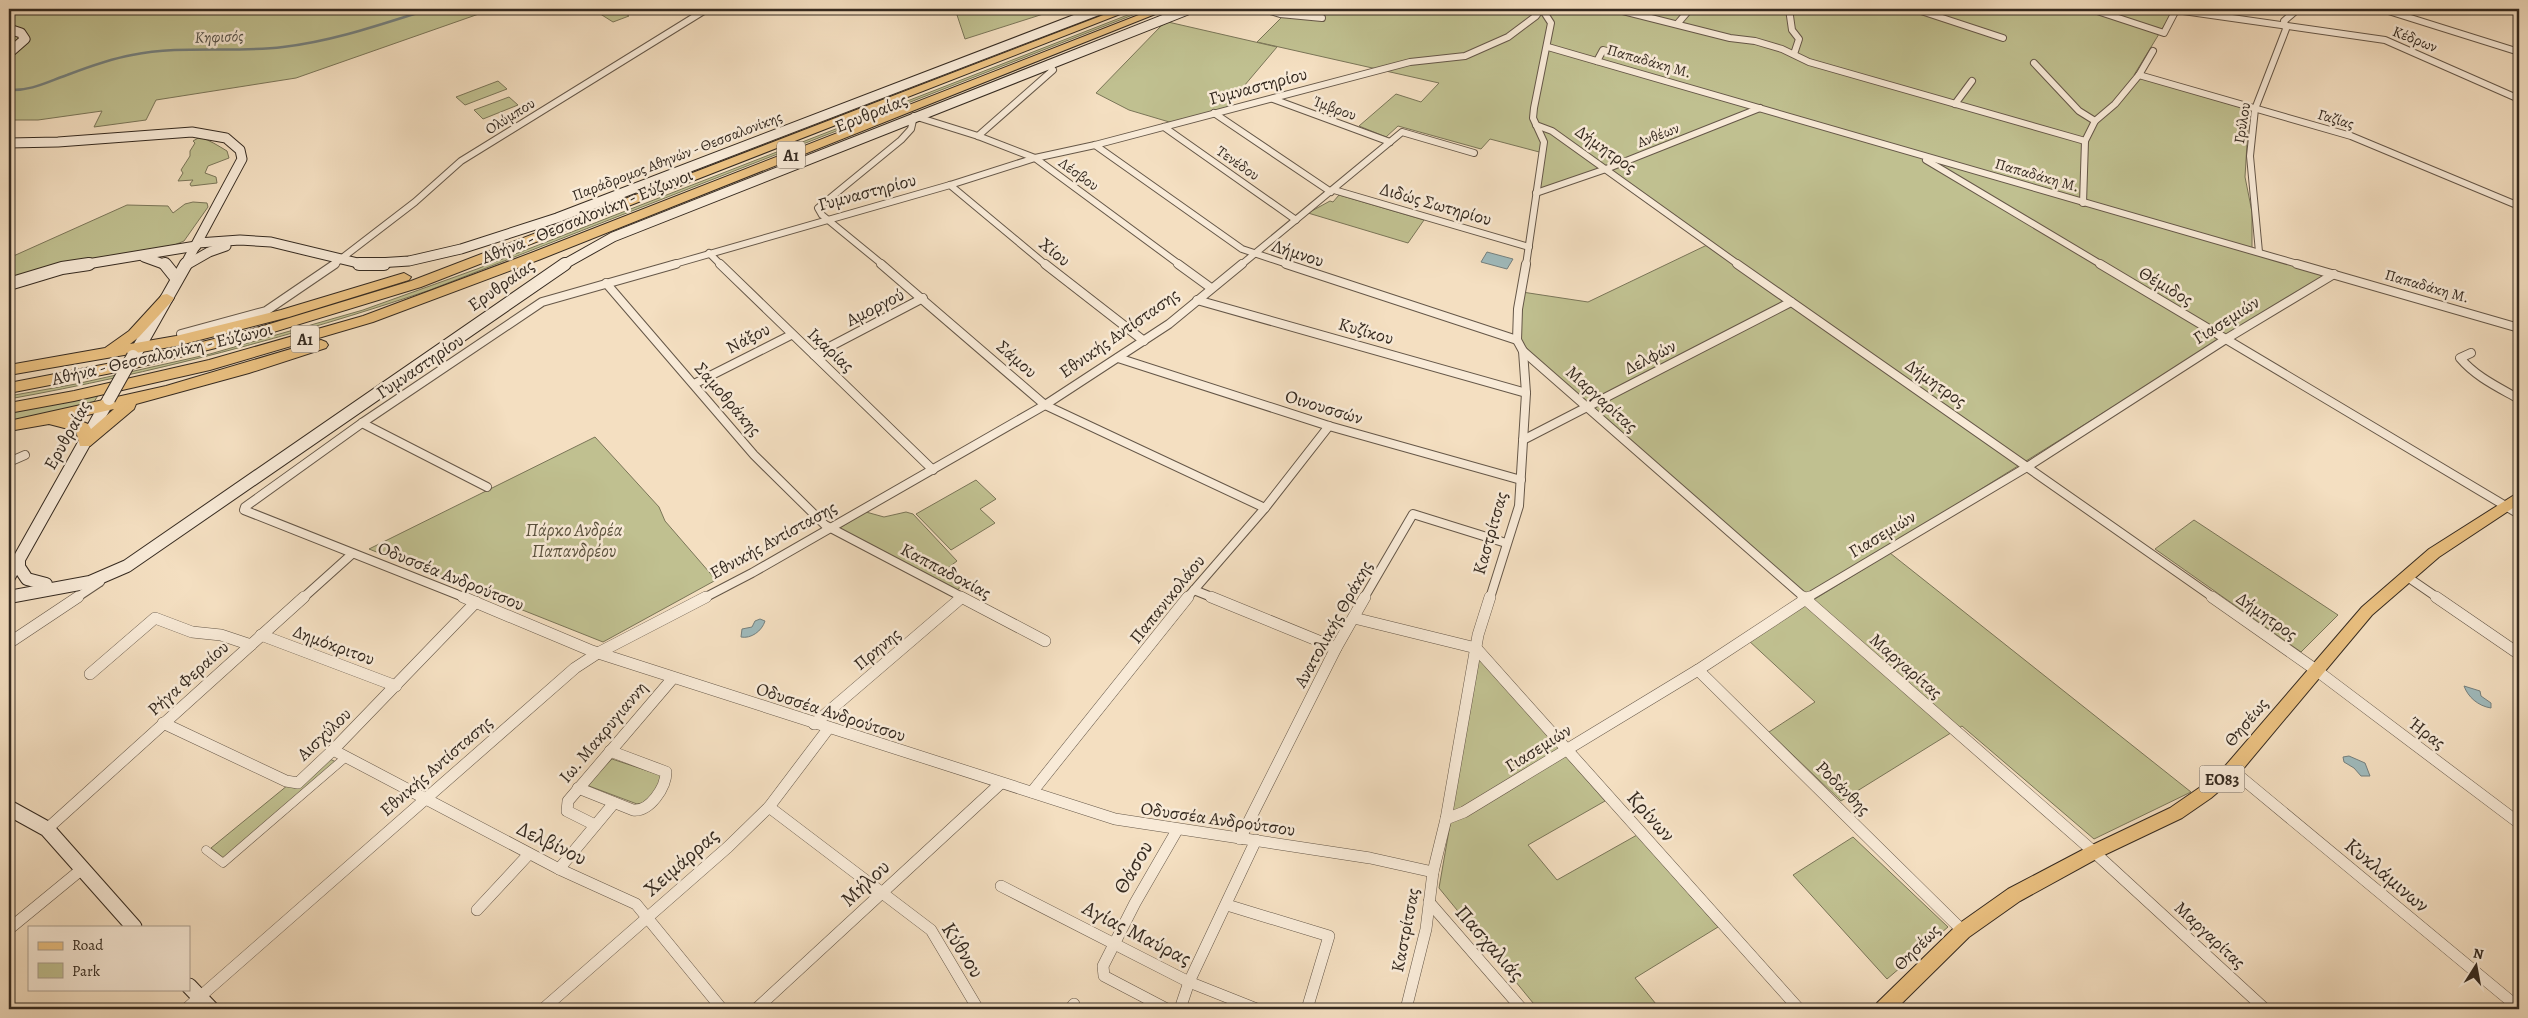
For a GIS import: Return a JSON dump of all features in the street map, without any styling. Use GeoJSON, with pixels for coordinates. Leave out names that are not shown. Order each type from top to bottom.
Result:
{"type":"FeatureCollection","features":[{"type":"Feature","properties":{"kind":"highway","name":"Αθήνα - Θεσσαλονίκη - Εύζωνοι"},"geometry":{"type":"LineString","coordinates":[[9,388],[150,361],[301,322],[426,281],[1128,9]]}},
{"type":"Feature","properties":{"kind":"highway","name":"Αθήνα - Θεσσαλονίκη - Εύζωνοι"},"geometry":{"type":"LineString","coordinates":[[9,408],[163,376],[312,337],[433,296],[1163,9]]}},
{"type":"Feature","properties":{"kind":"highway"},"geometry":{"type":"LineString","coordinates":[[9,370],[100,355],[136,353],[178,338],[284,314],[580,221]]}},
{"type":"Feature","properties":{"kind":"highway"},"geometry":{"type":"LineString","coordinates":[[9,426],[46,419],[107,403],[147,397],[264,363],[408,315],[511,272],[590,234]]}},
{"type":"Feature","properties":{"kind":"highway"},"geometry":{"type":"LineString","coordinates":[[100,355],[114,350],[128,340],[167,298]]}},
{"type":"Feature","properties":{"kind":"highway"},"geometry":{"type":"LineString","coordinates":[[86,442],[121,410],[147,397]]}},
{"type":"Feature","properties":{"kind":"highway"},"geometry":{"type":"LineString","coordinates":[[46,419],[75,424],[83,428],[86,442]]}},
{"type":"Feature","properties":{"kind":"main road","name":"Παράδρομος Αθηνών - Θεσσαλονίκης"},"geometry":{"type":"LineString","coordinates":[[9,284],[54,270],[195,248],[250,242],[283,244],[339,261],[377,264],[471,245],[522,230],[1102,9]]}},
{"type":"Feature","properties":{"kind":"main road","name":"Ερυθραίας"},"geometry":{"type":"LineString","coordinates":[[9,596],[75,586],[113,574],[566,263],[620,234],[914,116],[1190,9]]}},
{"type":"Feature","properties":{"kind":"main road"},"geometry":{"type":"LineString","coordinates":[[9,29],[21,33],[25,39],[9,53]]}},
{"type":"Feature","properties":{"kind":"main road","name":"Ερυθραίας"},"geometry":{"type":"LineString","coordinates":[[9,143],[58,142],[184,132],[208,134],[232,141],[240,150],[242,159],[185,266],[9,577]]}},
{"type":"Feature","properties":{"kind":"main road","name":"Παράδρομος Αθηνών - Θεσσαλονίκης"},"geometry":{"type":"LineString","coordinates":[[114,260],[250,242]]}},
{"type":"Feature","properties":{"kind":"main road"},"geometry":{"type":"LineString","coordinates":[[185,266],[209,252],[226,246]]}},
{"type":"Feature","properties":{"kind":"main road"},"geometry":{"type":"LineString","coordinates":[[144,257],[164,263],[177,280]]}},
{"type":"Feature","properties":{"kind":"main road","name":"Θησέως"},"geometry":{"type":"LineString","coordinates":[[1883,1009],[1963,930],[2014,894],[2176,812],[2205,793],[2232,770],[2367,610],[2434,553],[2519,497]]}},
{"type":"Feature","properties":{"kind":"main road","name":"Ερυθραίας"},"geometry":{"type":"LineString","coordinates":[[9,588],[46,584],[94,574],[132,559],[149,549]]}},
{"type":"Feature","properties":{"kind":"main road"},"geometry":{"type":"LineString","coordinates":[[9,568],[19,559]]}},
{"type":"Feature","properties":{"kind":"main road"},"geometry":{"type":"LineString","coordinates":[[19,559],[19,566],[27,579],[46,584]]}},
{"type":"Feature","properties":{"kind":"main road"},"geometry":{"type":"LineString","coordinates":[[9,808],[47,829],[133,926]]}},
{"type":"Feature","properties":{"kind":"main road"},"geometry":{"type":"LineString","coordinates":[[194,992],[211,1009]]}},
{"type":"Feature","properties":{"kind":"street","name":"Ολύμπου"},"geometry":{"type":"LineString","coordinates":[[178,338],[258,314],[339,261],[415,202],[461,161],[706,9]]}},
{"type":"Feature","properties":{"kind":"street"},"geometry":{"type":"LineString","coordinates":[[1264,9],[1280,14],[1322,18]]}},
{"type":"Feature","properties":{"kind":"street"},"geometry":{"type":"LineString","coordinates":[[1517,340],[1518,310],[1544,142],[1533,118],[1548,47],[1551,23],[1541,9]]}},
{"type":"Feature","properties":{"kind":"street","name":"Γυμναστηρίου"},"geometry":{"type":"LineString","coordinates":[[245,507],[362,423],[536,305],[709,252],[950,185],[1035,158],[1095,145],[1410,62],[1471,54],[1508,37],[1536,16],[1541,9]]}},
{"type":"Feature","properties":{"kind":"street"},"geometry":{"type":"LineString","coordinates":[[1615,9],[1678,23],[1730,38],[1754,41],[1794,54],[1809,62],[2085,141]]}},
{"type":"Feature","properties":{"kind":"street"},"geometry":{"type":"LineString","coordinates":[[1678,23],[1690,9]]}},
{"type":"Feature","properties":{"kind":"street"},"geometry":{"type":"LineString","coordinates":[[1789,9],[1792,30],[1799,39],[1794,54]]}},
{"type":"Feature","properties":{"kind":"street"},"geometry":{"type":"LineString","coordinates":[[1914,9],[2003,38]]}},
{"type":"Feature","properties":{"kind":"street"},"geometry":{"type":"LineString","coordinates":[[2091,9],[2164,33],[2175,9]]}},
{"type":"Feature","properties":{"kind":"street","name":"Κέδρων"},"geometry":{"type":"LineString","coordinates":[[2175,9],[2388,41],[2518,96]]}},
{"type":"Feature","properties":{"kind":"street","name":"Γρύλου"},"geometry":{"type":"LineString","coordinates":[[2259,252],[2250,156],[2255,109],[2286,30],[2284,22],[2298,9]]}},
{"type":"Feature","properties":{"kind":"street"},"geometry":{"type":"LineString","coordinates":[[2382,9],[2519,52]]}},
{"type":"Feature","properties":{"kind":"street","name":"Παπαδάκη Μ."},"geometry":{"type":"LineString","coordinates":[[1548,47],[2519,328]]}},
{"type":"Feature","properties":{"kind":"street"},"geometry":{"type":"LineString","coordinates":[[1597,60],[1603,50],[1641,60]]}},
{"type":"Feature","properties":{"kind":"street"},"geometry":{"type":"LineString","coordinates":[[2083,203],[2085,141],[2095,121],[2115,104],[2140,75],[2153,51]]}},
{"type":"Feature","properties":{"kind":"street"},"geometry":{"type":"LineString","coordinates":[[2034,63],[2079,111],[2095,121]]}},
{"type":"Feature","properties":{"kind":"street"},"geometry":{"type":"LineString","coordinates":[[978,136],[1053,70],[1048,64]]}},
{"type":"Feature","properties":{"kind":"street","name":"Γαζίας"},"geometry":{"type":"LineString","coordinates":[[2140,75],[2351,136],[2519,206]]}},
{"type":"Feature","properties":{"kind":"street"},"geometry":{"type":"LineString","coordinates":[[1955,104],[1972,81]]}},
{"type":"Feature","properties":{"kind":"street","name":"Ίμβρου"},"geometry":{"type":"LineString","coordinates":[[1272,98],[1390,142]]}},
{"type":"Feature","properties":{"kind":"street","name":"Ανθέων"},"geometry":{"type":"LineString","coordinates":[[1536,193],[1606,169],[1760,108]]}},
{"type":"Feature","properties":{"kind":"street","name":"Διδώς Σωτηρίου"},"geometry":{"type":"LineString","coordinates":[[1214,113],[1333,191],[1529,247]]}},
{"type":"Feature","properties":{"kind":"street"},"geometry":{"type":"LineString","coordinates":[[795,228],[812,216],[818,208],[902,140],[911,129],[914,116]]}},
{"type":"Feature","properties":{"kind":"street","name":"Λέσβου"},"geometry":{"type":"LineString","coordinates":[[914,116],[978,136],[1035,158],[1211,288]]}},
{"type":"Feature","properties":{"kind":"street","name":"Δήμητρος"},"geometry":{"type":"LineString","coordinates":[[1536,125],[1552,131],[2316,670]]}},
{"type":"Feature","properties":{"kind":"street","name":"Τενέδου"},"geometry":{"type":"LineString","coordinates":[[1164,127],[1296,220]]}},
{"type":"Feature","properties":{"kind":"street"},"geometry":{"type":"LineString","coordinates":[[1402,132],[1474,153]]}},
{"type":"Feature","properties":{"kind":"street","name":"Εθνικής Αντίστασης"},"geometry":{"type":"LineString","coordinates":[[186,1009],[194,992],[424,800],[575,668],[598,653],[752,573],[831,529],[1045,405],[1118,358],[1144,341],[1197,300],[1333,191],[1402,132]]}},
{"type":"Feature","properties":{"kind":"street","name":"Λήμνου"},"geometry":{"type":"LineString","coordinates":[[1095,145],[1203,222],[1253,254],[1517,340]]}},
{"type":"Feature","properties":{"kind":"street","name":"Θέμιδος"},"geometry":{"type":"LineString","coordinates":[[1915,153],[2519,514]]}},
{"type":"Feature","properties":{"kind":"street","name":"Χίου"},"geometry":{"type":"LineString","coordinates":[[950,185],[1045,264],[1144,341]]}},
{"type":"Feature","properties":{"kind":"street","name":"Σάμου"},"geometry":{"type":"LineString","coordinates":[[818,208],[827,218],[923,298],[1045,405],[1265,508]]}},
{"type":"Feature","properties":{"kind":"street","name":"Ικαρίας"},"geometry":{"type":"LineString","coordinates":[[709,252],[791,335],[933,470]]}},
{"type":"Feature","properties":{"kind":"street","name":"Γιασεμιών"},"geometry":{"type":"LineString","coordinates":[[1446,820],[1464,812],[1698,670],[1804,600],[2027,467],[2226,339],[2334,274]]}},
{"type":"Feature","properties":{"kind":"street","name":"Σαμοθράκης"},"geometry":{"type":"LineString","coordinates":[[606,283],[754,455],[821,522],[831,529]]}},
{"type":"Feature","properties":{"kind":"street"},"geometry":{"type":"LineString","coordinates":[[514,298],[536,305]]}},
{"type":"Feature","properties":{"kind":"street","name":"Αμοργού"},"geometry":{"type":"LineString","coordinates":[[814,355],[923,298]]}},
{"type":"Feature","properties":{"kind":"street","name":"Κυζίκου"},"geometry":{"type":"LineString","coordinates":[[1197,300],[1526,393]]}},
{"type":"Feature","properties":{"kind":"street","name":"Δελφών"},"geometry":{"type":"LineString","coordinates":[[1523,440],[1792,302]]}},
{"type":"Feature","properties":{"kind":"street","name":"Νάξου"},"geometry":{"type":"LineString","coordinates":[[694,384],[791,335]]}},
{"type":"Feature","properties":{"kind":"street","name":"Καστρίτσας"},"geometry":{"type":"LineString","coordinates":[[1406,1009],[1426,929],[1433,872],[1446,820],[1476,648],[1506,543],[1519,506],[1526,393],[1523,351],[1517,340]]}},
{"type":"Feature","properties":{"kind":"street","name":"Μαργαρίτας"},"geometry":{"type":"LineString","coordinates":[[1523,351],[1804,600],[2094,852],[2265,1009]]}},
{"type":"Feature","properties":{"kind":"street"},"geometry":{"type":"LineString","coordinates":[[2471,353],[2460,358],[2465,365],[2475,374],[2519,399]]}},
{"type":"Feature","properties":{"kind":"street","name":"Οινουσσών"},"geometry":{"type":"LineString","coordinates":[[1118,358],[1329,426],[1522,480]]}},
{"type":"Feature","properties":{"kind":"street"},"geometry":{"type":"LineString","coordinates":[[362,423],[487,487]]}},
{"type":"Feature","properties":{"kind":"street","name":"Παπανικολάου"},"geometry":{"type":"LineString","coordinates":[[1032,792],[1194,590],[1265,508],[1329,426]]}},
{"type":"Feature","properties":{"kind":"street"},"geometry":{"type":"LineString","coordinates":[[9,462],[26,455]]}},
{"type":"Feature","properties":{"kind":"street","name":"Οδυσσέα Ανδρούτσου"},"geometry":{"type":"LineString","coordinates":[[245,507],[244,510],[246,512],[476,602],[598,653],[1000,784],[1032,792],[1116,819],[1176,832],[1256,840],[1393,862],[1433,872]]}},
{"type":"Feature","properties":{"kind":"street","name":"Ανατολικής Θράκης"},"geometry":{"type":"LineString","coordinates":[[1240,839],[1336,648],[1413,514],[1506,543]]}},
{"type":"Feature","properties":{"kind":"street","name":"Καππαδοκίας"},"geometry":{"type":"LineString","coordinates":[[831,529],[1045,641]]}},
{"type":"Feature","properties":{"kind":"street","name":"Ρήγα Φεραίου"},"geometry":{"type":"LineString","coordinates":[[47,829],[163,722],[352,554]]}},
{"type":"Feature","properties":{"kind":"street","name":"Ερυθραίας"},"geometry":{"type":"LineString","coordinates":[[9,643],[113,574]]}},
{"type":"Feature","properties":{"kind":"street"},"geometry":{"type":"LineString","coordinates":[[2406,576],[2519,654]]}},
{"type":"Feature","properties":{"kind":"street"},"geometry":{"type":"LineString","coordinates":[[1194,590],[1336,648]]}},
{"type":"Feature","properties":{"kind":"street","name":"Πρηνης"},"geometry":{"type":"LineString","coordinates":[[814,724],[961,598]]}},
{"type":"Feature","properties":{"kind":"street","name":"Αισχύλου"},"geometry":{"type":"LineString","coordinates":[[163,722],[293,783],[298,782],[333,750],[476,602]]}},
{"type":"Feature","properties":{"kind":"street"},"geometry":{"type":"LineString","coordinates":[[90,674],[155,618],[192,632],[221,635],[250,644]]}},
{"type":"Feature","properties":{"kind":"street"},"geometry":{"type":"LineString","coordinates":[[1354,618],[1476,648]]}},
{"type":"Feature","properties":{"kind":"street","name":"Δημόκριτου"},"geometry":{"type":"LineString","coordinates":[[260,635],[396,686]]}},
{"type":"Feature","properties":{"kind":"street","name":"Κρίνων"},"geometry":{"type":"LineString","coordinates":[[1476,648],[1799,1009]]}},
{"type":"Feature","properties":{"kind":"street","name":"Ροδάνθης"},"geometry":{"type":"LineString","coordinates":[[1698,670],[1963,930]]}},
{"type":"Feature","properties":{"kind":"street","name":"Ήρας"},"geometry":{"type":"LineString","coordinates":[[2316,670],[2519,823]]}},
{"type":"Feature","properties":{"kind":"street","name":"Ιω. Μακρυγιαννη"},"geometry":{"type":"LineString","coordinates":[[595,824],[567,811],[568,801],[673,678]]}},
{"type":"Feature","properties":{"kind":"street","name":"Χειμάρρας"},"geometry":{"type":"LineString","coordinates":[[543,1009],[728,847],[769,807],[828,729]]}},
{"type":"Feature","properties":{"kind":"street","name":"Δελβίνου"},"geometry":{"type":"LineString","coordinates":[[333,750],[424,800],[529,854],[636,904],[648,916],[722,1009]]}},
{"type":"Feature","properties":{"kind":"street"},"geometry":{"type":"LineString","coordinates":[[578,788],[643,811],[668,776],[662,770],[610,751]]}},
{"type":"Feature","properties":{"kind":"street"},"geometry":{"type":"LineString","coordinates":[[206,850],[223,863],[346,757]]}},
{"type":"Feature","properties":{"kind":"street","name":"Κυκλάμινων"},"geometry":{"type":"LineString","coordinates":[[2232,770],[2519,1008]]}},
{"type":"Feature","properties":{"kind":"street","name":"Μήλου"},"geometry":{"type":"LineString","coordinates":[[756,1009],[1000,784]]}},
{"type":"Feature","properties":{"kind":"street"},"geometry":{"type":"LineString","coordinates":[[559,869],[614,802]]}},
{"type":"Feature","properties":{"kind":"street","name":"Κύθνου"},"geometry":{"type":"LineString","coordinates":[[769,807],[931,930],[978,1009]]}},
{"type":"Feature","properties":{"kind":"street","name":"Θάσου"},"geometry":{"type":"LineString","coordinates":[[1167,1009],[1104,976],[1103,966],[1176,832]]}},
{"type":"Feature","properties":{"kind":"street"},"geometry":{"type":"LineString","coordinates":[[1180,1009],[1189,982],[1227,905],[1256,840]]}},
{"type":"Feature","properties":{"kind":"street"},"geometry":{"type":"LineString","coordinates":[[477,910],[529,854]]}},
{"type":"Feature","properties":{"kind":"street"},"geometry":{"type":"LineString","coordinates":[[9,929],[82,869]]}},
{"type":"Feature","properties":{"kind":"street","name":"Αγίας Μαύρας"},"geometry":{"type":"LineString","coordinates":[[1001,886],[1189,982],[1257,1009]]}},
{"type":"Feature","properties":{"kind":"street","name":"Πασχαλιάς"},"geometry":{"type":"LineString","coordinates":[[1429,902],[1522,1009]]}},
{"type":"Feature","properties":{"kind":"street"},"geometry":{"type":"LineString","coordinates":[[1227,905],[1329,936],[1307,1009]]}},
{"type":"Feature","properties":{"kind":"green space"},"geometry":{"type":"Polygon","coordinates":[[[9,9],[493,9],[296,78],[156,100],[146,120],[94,127],[102,111],[38,120],[9,120],[9,9]]]}},
{"type":"Feature","properties":{"kind":"green space"},"geometry":{"type":"Polygon","coordinates":[[[618,9],[629,16],[613,22],[594,10],[618,9]]]}},
{"type":"Feature","properties":{"kind":"green space"},"geometry":{"type":"Polygon","coordinates":[[[955,9],[1059,9],[965,39],[955,9]]]}},
{"type":"Feature","properties":{"kind":"green space"},"geometry":{"type":"Polygon","coordinates":[[[1143,9],[1148,9],[430,290],[326,323],[221,352],[116,378],[9,399],[9,396],[76,384],[210,354],[363,310],[477,269],[1143,9]]]}},
{"type":"Feature","properties":{"kind":"green space"},"geometry":{"type":"Polygon","coordinates":[[[1290,9],[2170,9],[2173,11],[2134,75],[2249,110],[2245,177],[2252,212],[2252,252],[2326,274],[1803,600],[1586,409],[1518,341],[1522,292],[1588,302],[1707,245],[1605,169],[1537,192],[1543,153],[1490,139],[1481,149],[1398,126],[1386,137],[1359,126],[1396,94],[1421,102],[1439,83],[1257,42],[1290,9]]]}},
{"type":"Feature","properties":{"kind":"green space"},"geometry":{"type":"Polygon","coordinates":[[[1168,22],[1277,47],[1222,112],[1176,124],[1129,110],[1096,93],[1161,26],[1168,22]]]}},
{"type":"Feature","properties":{"kind":"green space"},"geometry":{"type":"Polygon","coordinates":[[[498,81],[507,89],[465,105],[456,97],[498,81]]]}},
{"type":"Feature","properties":{"kind":"green space"},"geometry":{"type":"Polygon","coordinates":[[[509,97],[518,105],[483,119],[474,110],[509,97]]]}},
{"type":"Feature","properties":{"kind":"green space"},"geometry":{"type":"Polygon","coordinates":[[[200,137],[227,151],[229,158],[208,166],[205,173],[216,177],[217,183],[191,186],[190,184],[193,180],[178,181],[183,173],[181,170],[190,156],[190,151],[195,143],[193,141],[200,137]]]}},
{"type":"Feature","properties":{"kind":"green space"},"geometry":{"type":"Polygon","coordinates":[[[1339,195],[1424,220],[1408,243],[1308,213],[1330,201],[1333,202],[1339,195]]]}},
{"type":"Feature","properties":{"kind":"green space"},"geometry":{"type":"Polygon","coordinates":[[[193,202],[207,203],[208,207],[184,241],[167,248],[9,280],[9,258],[127,205],[168,206],[173,213],[185,204],[193,202]]]}},
{"type":"Feature","properties":{"kind":"green space"},"geometry":{"type":"Polygon","coordinates":[[[99,394],[92,405],[9,422],[9,412],[99,394]]]}},
{"type":"Feature","properties":{"kind":"green space","name":"Πάρκο Ανδρέα Παπανδρέου"},"geometry":{"type":"Polygon","coordinates":[[[595,437],[659,507],[665,521],[716,580],[603,642],[369,549],[595,437]]]}},
{"type":"Feature","properties":{"kind":"green space"},"geometry":{"type":"Polygon","coordinates":[[[976,480],[996,499],[980,509],[995,523],[951,550],[916,514],[976,480]]]}},
{"type":"Feature","properties":{"kind":"green space"},"geometry":{"type":"Polygon","coordinates":[[[866,512],[884,517],[906,512],[913,514],[957,561],[945,570],[962,586],[953,593],[833,532],[866,512]]]}},
{"type":"Feature","properties":{"kind":"green space"},"geometry":{"type":"Polygon","coordinates":[[[2194,520],[2338,615],[2301,652],[2155,549],[2194,520]]]}},
{"type":"Feature","properties":{"kind":"green space"},"geometry":{"type":"Polygon","coordinates":[[[1890,553],[2191,792],[2094,839],[1962,726],[1841,801],[1769,732],[1815,702],[1748,640],[1890,553]]]}},
{"type":"Feature","properties":{"kind":"green space"},"geometry":{"type":"Polygon","coordinates":[[[1479,658],[1605,801],[1528,845],[1557,880],[1637,835],[1718,927],[1635,978],[1660,1009],[1538,1009],[1439,888],[1479,658]]]}},
{"type":"Feature","properties":{"kind":"green space"},"geometry":{"type":"Polygon","coordinates":[[[328,758],[336,762],[225,859],[211,848],[288,785],[295,788],[328,758]]]}},
{"type":"Feature","properties":{"kind":"green space"},"geometry":{"type":"Polygon","coordinates":[[[612,759],[660,775],[662,778],[650,798],[637,804],[589,786],[588,784],[612,759]]]}},
{"type":"Feature","properties":{"kind":"green space"},"geometry":{"type":"Polygon","coordinates":[[[1853,837],[1948,927],[1887,979],[1793,875],[1853,837]]]}},
{"type":"Feature","properties":{"kind":"water"},"geometry":{"type":"Polygon","coordinates":[[[1487,252],[1513,259],[1507,269],[1481,262],[1487,252]]]}},
{"type":"Feature","properties":{"kind":"water"},"geometry":{"type":"Polygon","coordinates":[[[760,619],[765,621],[759,631],[749,637],[741,637],[742,629],[752,627],[755,621],[760,619]]]}},
{"type":"Feature","properties":{"kind":"water"},"geometry":{"type":"Polygon","coordinates":[[[2464,686],[2480,691],[2481,696],[2491,703],[2491,708],[2474,700],[2464,686]]]}},
{"type":"Feature","properties":{"kind":"water"},"geometry":{"type":"Polygon","coordinates":[[[2349,756],[2365,763],[2370,776],[2361,776],[2354,768],[2344,762],[2343,757],[2349,756]]]}},
{"type":"Feature","properties":{"kind":"waterway","name":"Κηφισός"},"geometry":{"type":"LineString","coordinates":[[9,90],[32,88],[99,64],[132,55],[170,50],[283,47],[321,41],[430,9]]}}]}
